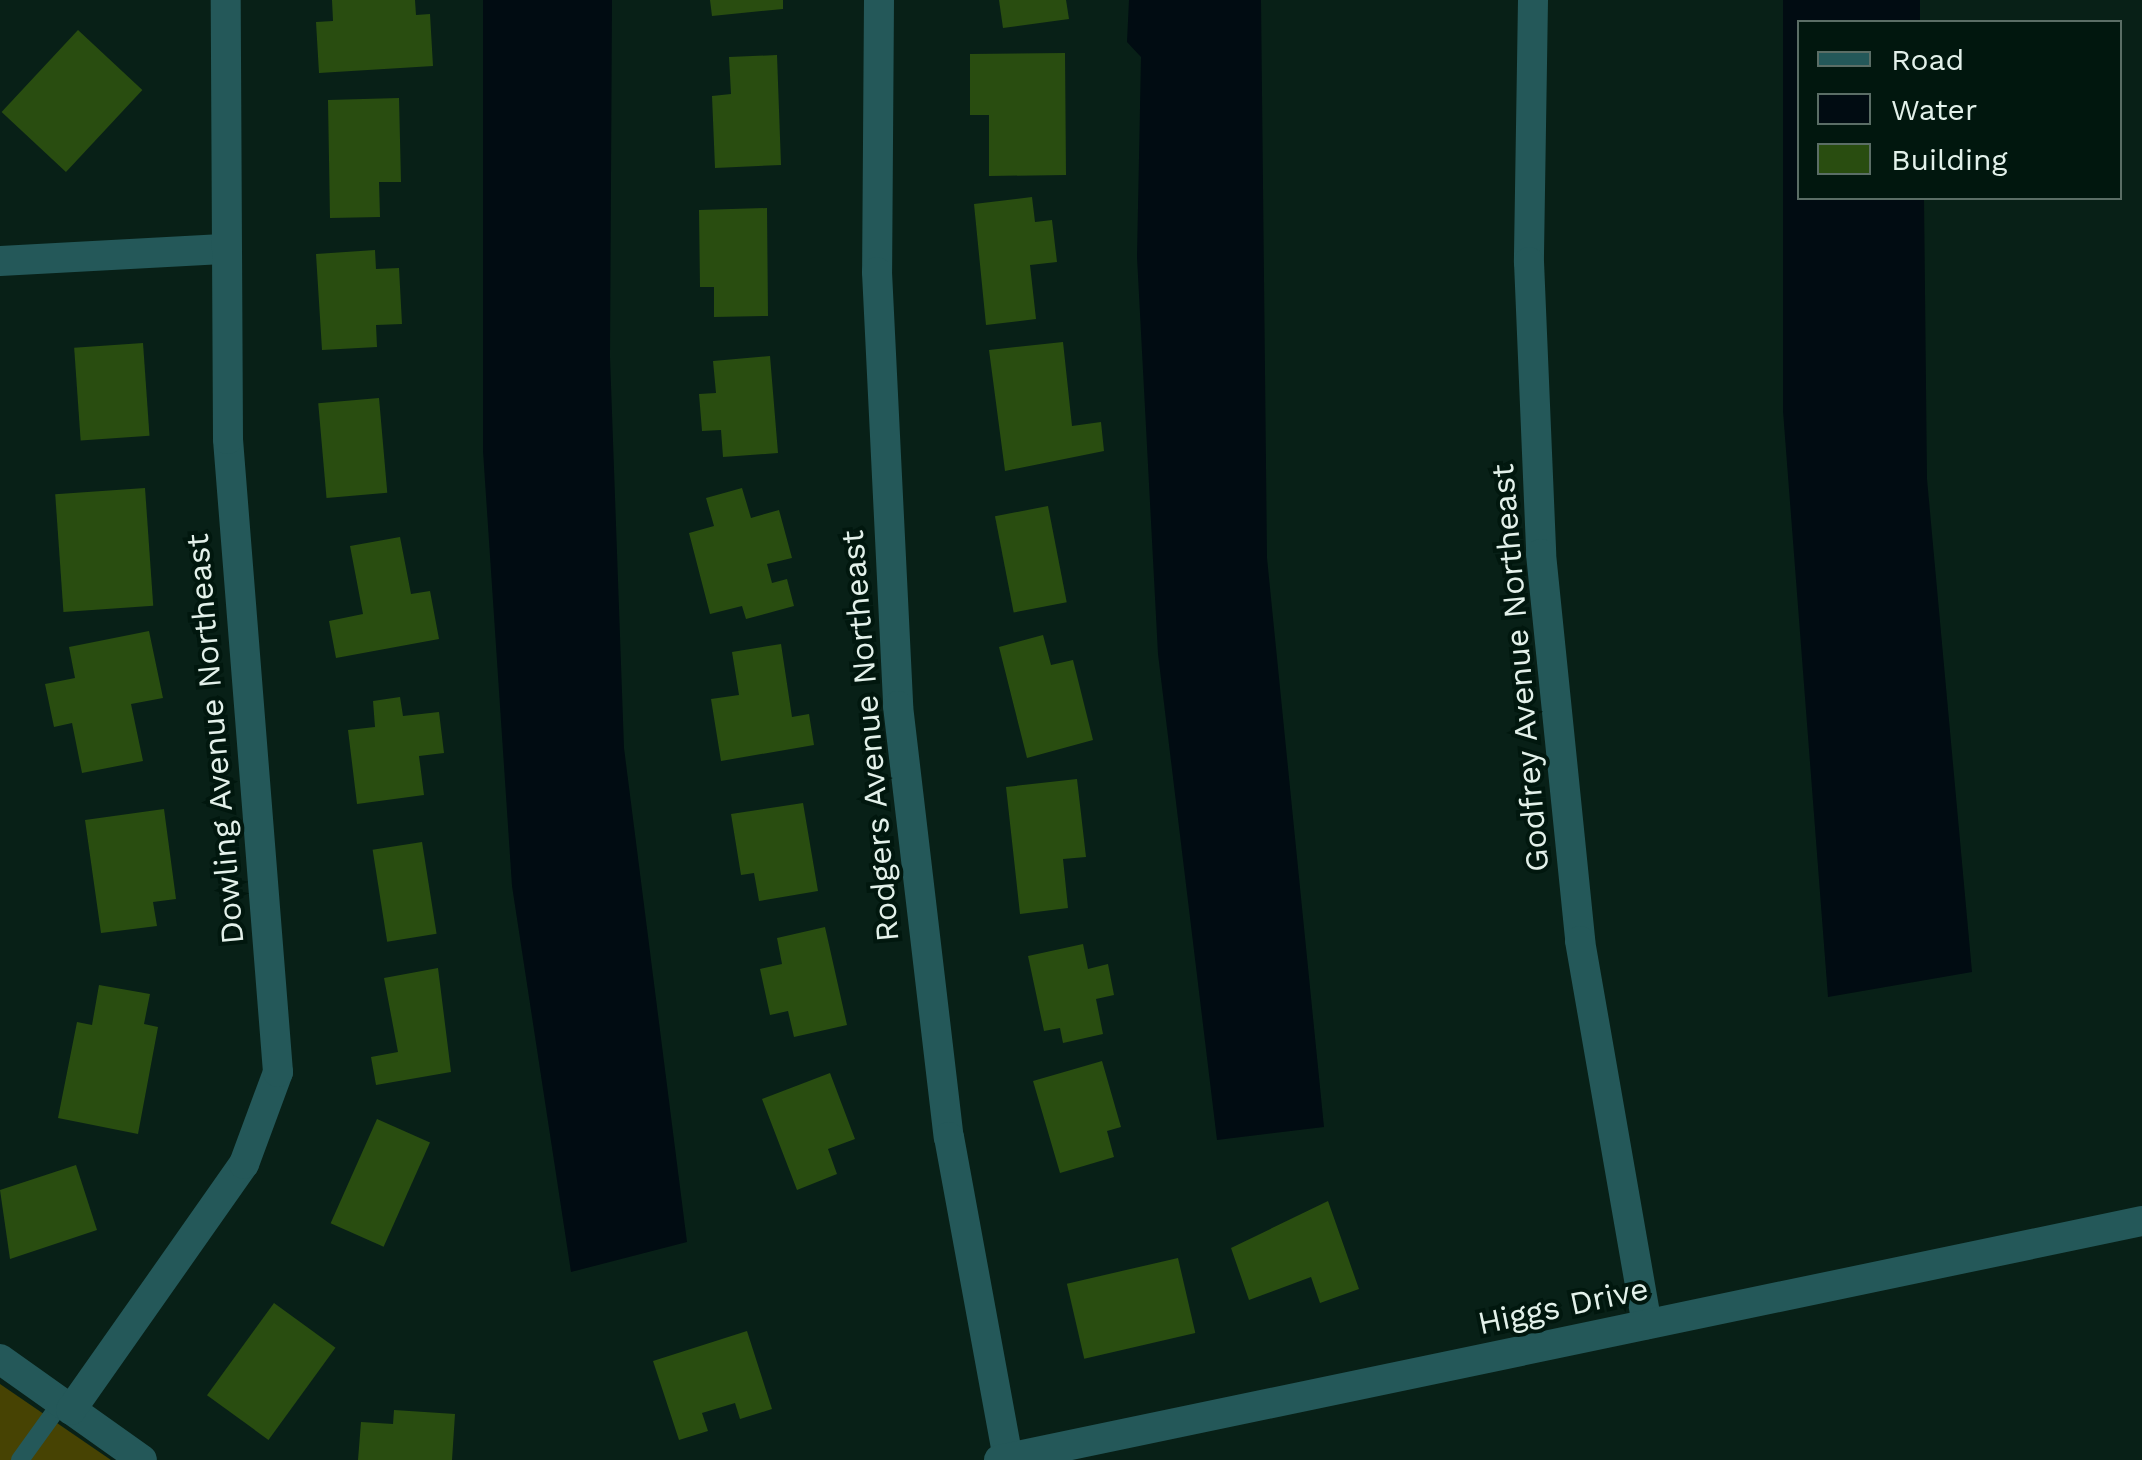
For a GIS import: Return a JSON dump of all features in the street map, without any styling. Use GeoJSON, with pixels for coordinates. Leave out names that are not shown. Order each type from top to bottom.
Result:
{"type":"FeatureCollection","features":[{"type":"Feature","properties":{"kind":"street","name":"Dowling Avenue Northeast"},"geometry":{"type":"LineString","coordinates":[[66,1406],[244,1164],[278,1072],[241,678],[223,249],[226,0]]}},
{"type":"Feature","properties":{"kind":"street","name":"Rodgers Avenue Northeast"},"geometry":{"type":"LineString","coordinates":[[879,0],[877,272],[898,706],[949,1137],[1004,1459]]}},
{"type":"Feature","properties":{"kind":"street","name":"Godfrey Avenue Northeast"},"geometry":{"type":"LineString","coordinates":[[1532,0],[1529,262],[1554,709],[1580,940],[1647,1324]]}},
{"type":"Feature","properties":{"kind":"street"},"geometry":{"type":"LineString","coordinates":[[0,261],[223,249]]}},
{"type":"Feature","properties":{"kind":"street","name":"Higgs Drive"},"geometry":{"type":"LineString","coordinates":[[1004,1459],[2142,1220]]}},
{"type":"Feature","properties":{"kind":"street"},"geometry":{"type":"LineString","coordinates":[[0,1359],[142,1460]]}},
{"type":"Feature","properties":{"kind":"lane"},"geometry":{"type":"LineString","coordinates":[[20,1460],[66,1406]]}},
{"type":"Feature","properties":{"kind":"shaded area"},"geometry":{"type":"Polygon","coordinates":[[[0,1384],[111,1460],[0,1460],[0,1384]]]}},
{"type":"Feature","properties":{"kind":"water"},"geometry":{"type":"Polygon","coordinates":[[[483,0],[612,0],[610,357],[624,748],[687,1242],[571,1272],[512,886],[483,451],[483,0]]]}},
{"type":"Feature","properties":{"kind":"water"},"geometry":{"type":"Polygon","coordinates":[[[1129,0],[1261,0],[1267,558],[1324,1127],[1217,1140],[1158,654],[1137,257],[1141,57],[1127,42],[1129,0]]]}},
{"type":"Feature","properties":{"kind":"water"},"geometry":{"type":"Polygon","coordinates":[[[1783,0],[1920,0],[1920,20],[1797,20],[1797,200],[1924,200],[1927,479],[1972,972],[1828,997],[1783,411],[1783,0]]]}},
{"type":"Feature","properties":{"kind":"building"},"geometry":{"type":"Polygon","coordinates":[[[332,0],[415,0],[416,15],[430,14],[433,66],[319,73],[316,22],[333,21],[332,0]]]}},
{"type":"Feature","properties":{"kind":"building"},"geometry":{"type":"Polygon","coordinates":[[[710,0],[783,0],[783,9],[712,16],[710,0]]]}},
{"type":"Feature","properties":{"kind":"building"},"geometry":{"type":"Polygon","coordinates":[[[999,0],[1066,0],[1069,19],[1003,28],[999,0]]]}},
{"type":"Feature","properties":{"kind":"building"},"geometry":{"type":"Polygon","coordinates":[[[78,30],[142,90],[66,172],[2,112],[78,30]]]}},
{"type":"Feature","properties":{"kind":"building"},"geometry":{"type":"Polygon","coordinates":[[[1065,53],[1066,175],[989,176],[989,115],[970,115],[970,54],[1065,53]]]}},
{"type":"Feature","properties":{"kind":"building"},"geometry":{"type":"Polygon","coordinates":[[[777,55],[781,165],[715,168],[712,96],[731,94],[729,57],[777,55]]]}},
{"type":"Feature","properties":{"kind":"building"},"geometry":{"type":"Polygon","coordinates":[[[399,98],[401,182],[379,182],[380,217],[330,218],[328,100],[399,98]]]}},
{"type":"Feature","properties":{"kind":"building"},"geometry":{"type":"Polygon","coordinates":[[[1032,197],[1035,222],[1052,220],[1057,262],[1030,265],[1036,319],[986,325],[974,204],[1032,197]]]}},
{"type":"Feature","properties":{"kind":"building"},"geometry":{"type":"Polygon","coordinates":[[[767,208],[768,316],[714,317],[714,287],[700,287],[699,210],[767,208]]]}},
{"type":"Feature","properties":{"kind":"building"},"geometry":{"type":"Polygon","coordinates":[[[375,250],[376,269],[399,268],[402,324],[376,325],[377,347],[322,350],[316,254],[375,250]]]}},
{"type":"Feature","properties":{"kind":"building"},"geometry":{"type":"Polygon","coordinates":[[[1063,342],[1072,426],[1101,422],[1104,451],[1005,471],[989,350],[1063,342]]]}},
{"type":"Feature","properties":{"kind":"building"},"geometry":{"type":"Polygon","coordinates":[[[143,343],[149,436],[81,441],[74,348],[143,343]]]}},
{"type":"Feature","properties":{"kind":"building"},"geometry":{"type":"Polygon","coordinates":[[[770,356],[778,453],[723,457],[721,430],[702,431],[699,394],[716,393],[713,361],[770,356]]]}},
{"type":"Feature","properties":{"kind":"building"},"geometry":{"type":"Polygon","coordinates":[[[379,398],[387,493],[327,498],[318,403],[379,398]]]}},
{"type":"Feature","properties":{"kind":"building"},"geometry":{"type":"Polygon","coordinates":[[[145,488],[153,606],[63,612],[55,494],[145,488]]]}},
{"type":"Feature","properties":{"kind":"building"},"geometry":{"type":"Polygon","coordinates":[[[742,488],[751,518],[779,510],[792,558],[767,564],[772,583],[787,579],[794,606],[746,619],[742,606],[710,614],[689,533],[714,526],[706,498],[742,488]]]}},
{"type":"Feature","properties":{"kind":"building"},"geometry":{"type":"Polygon","coordinates":[[[1048,506],[1067,602],[1014,613],[995,516],[1048,506]]]}},
{"type":"Feature","properties":{"kind":"building"},"geometry":{"type":"Polygon","coordinates":[[[400,537],[411,594],[430,591],[439,639],[336,658],[329,621],[363,614],[350,546],[400,537]]]}},
{"type":"Feature","properties":{"kind":"building"},"geometry":{"type":"Polygon","coordinates":[[[149,631],[163,698],[131,704],[143,761],[82,773],[72,723],[54,727],[45,684],[75,678],[69,647],[149,631]]]}},
{"type":"Feature","properties":{"kind":"building"},"geometry":{"type":"Polygon","coordinates":[[[1043,635],[1051,665],[1073,660],[1093,740],[1027,758],[999,647],[1043,635]]]}},
{"type":"Feature","properties":{"kind":"building"},"geometry":{"type":"Polygon","coordinates":[[[781,644],[792,717],[809,714],[814,745],[721,761],[711,699],[739,695],[732,652],[781,644]]]}},
{"type":"Feature","properties":{"kind":"building"},"geometry":{"type":"Polygon","coordinates":[[[400,697],[403,716],[439,712],[444,753],[419,756],[424,795],[357,804],[348,730],[375,727],[373,701],[400,697]]]}},
{"type":"Feature","properties":{"kind":"building"},"geometry":{"type":"Polygon","coordinates":[[[1077,779],[1086,857],[1063,859],[1068,908],[1020,914],[1006,787],[1077,779]]]}},
{"type":"Feature","properties":{"kind":"building"},"geometry":{"type":"Polygon","coordinates":[[[803,803],[818,891],[759,901],[754,873],[741,875],[731,814],[803,803]]]}},
{"type":"Feature","properties":{"kind":"building"},"geometry":{"type":"Polygon","coordinates":[[[164,809],[176,899],[153,902],[157,926],[101,933],[85,820],[164,809]]]}},
{"type":"Feature","properties":{"kind":"building"},"geometry":{"type":"Polygon","coordinates":[[[422,842],[437,934],[387,942],[373,850],[422,842]]]}},
{"type":"Feature","properties":{"kind":"building"},"geometry":{"type":"Polygon","coordinates":[[[825,927],[847,1025],[794,1037],[788,1011],[770,1015],[760,969],[782,964],[777,938],[825,927]]]}},
{"type":"Feature","properties":{"kind":"building"},"geometry":{"type":"Polygon","coordinates":[[[1083,944],[1088,969],[1108,964],[1114,995],[1096,999],[1103,1034],[1063,1043],[1060,1028],[1044,1031],[1028,956],[1083,944]]]}},
{"type":"Feature","properties":{"kind":"building"},"geometry":{"type":"Polygon","coordinates":[[[438,968],[451,1072],[376,1085],[371,1057],[398,1052],[384,978],[438,968]]]}},
{"type":"Feature","properties":{"kind":"building"},"geometry":{"type":"Polygon","coordinates":[[[99,985],[150,994],[144,1024],[158,1027],[138,1134],[58,1118],[77,1022],[92,1025],[99,985]]]}},
{"type":"Feature","properties":{"kind":"building"},"geometry":{"type":"Polygon","coordinates":[[[1102,1061],[1121,1127],[1107,1131],[1114,1157],[1060,1173],[1033,1081],[1102,1061]]]}},
{"type":"Feature","properties":{"kind":"building"},"geometry":{"type":"Polygon","coordinates":[[[830,1073],[855,1139],[828,1149],[837,1174],[797,1190],[762,1099],[830,1073]]]}},
{"type":"Feature","properties":{"kind":"building"},"geometry":{"type":"Polygon","coordinates":[[[377,1119],[430,1143],[384,1247],[331,1223],[377,1119]]]}},
{"type":"Feature","properties":{"kind":"building"},"geometry":{"type":"Polygon","coordinates":[[[76,1165],[97,1230],[10,1259],[0,1190],[76,1165]]]}},
{"type":"Feature","properties":{"kind":"building"},"geometry":{"type":"Polygon","coordinates":[[[1328,1201],[1359,1289],[1320,1303],[1311,1277],[1249,1300],[1231,1248],[1328,1201]]]}},
{"type":"Feature","properties":{"kind":"building"},"geometry":{"type":"Polygon","coordinates":[[[1178,1258],[1195,1333],[1084,1359],[1067,1284],[1178,1258]]]}},
{"type":"Feature","properties":{"kind":"building"},"geometry":{"type":"Polygon","coordinates":[[[274,1303],[335,1348],[268,1440],[207,1395],[274,1303]]]}},
{"type":"Feature","properties":{"kind":"building"},"geometry":{"type":"Polygon","coordinates":[[[747,1331],[772,1409],[740,1419],[735,1403],[702,1413],[708,1431],[679,1440],[653,1361],[747,1331]]]}},
{"type":"Feature","properties":{"kind":"building"},"geometry":{"type":"Polygon","coordinates":[[[394,1410],[455,1414],[452,1460],[358,1460],[361,1422],[393,1424],[394,1410]]]}}]}
